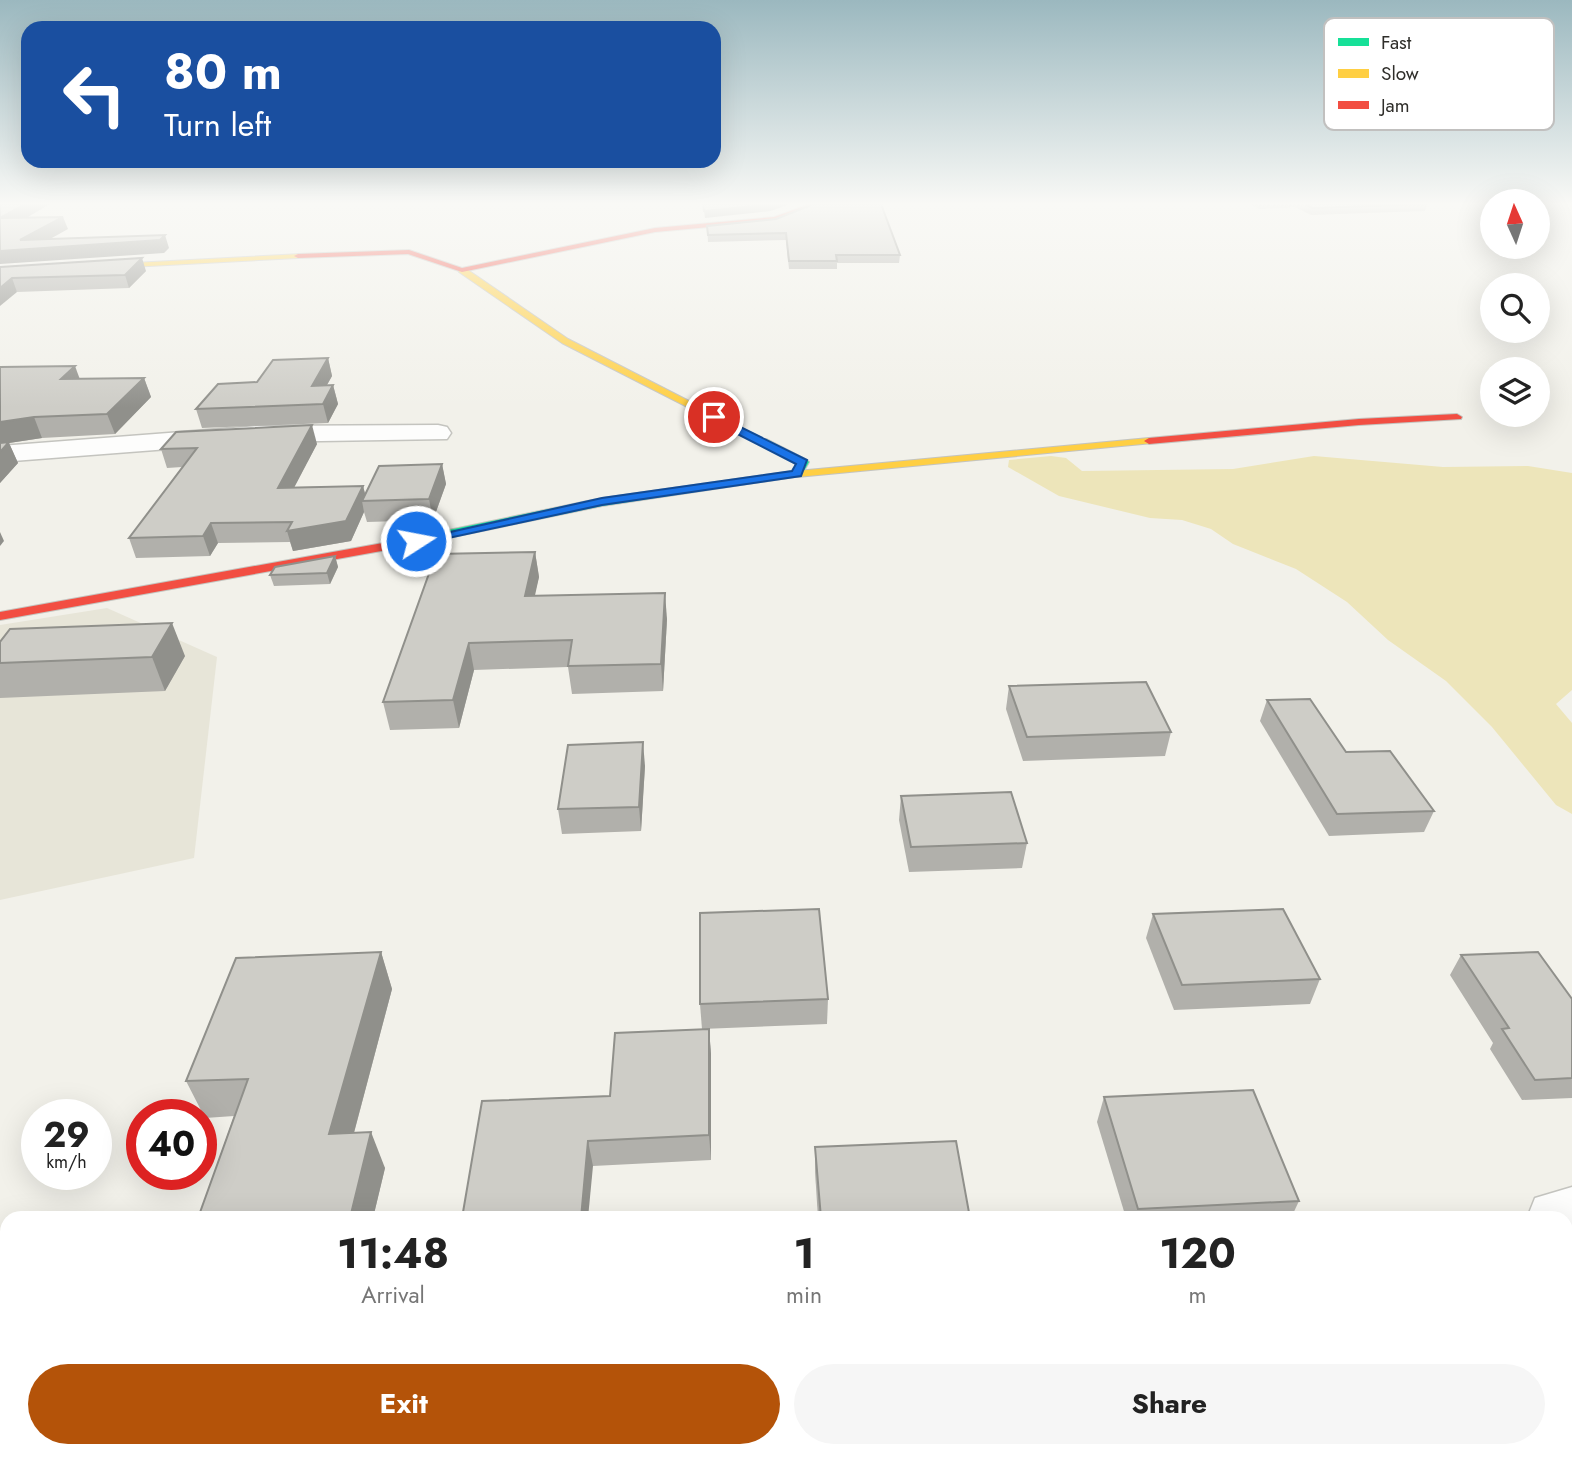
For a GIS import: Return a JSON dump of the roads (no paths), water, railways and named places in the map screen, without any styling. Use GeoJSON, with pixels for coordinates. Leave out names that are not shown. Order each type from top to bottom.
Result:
{"type":"FeatureCollection","features":[{"type":"Feature","properties":{"kind":"street"},"geometry":{"type":"LineString","coordinates":[[464,272],[565,341],[803,462],[797,474]]}},
{"type":"Feature","properties":{"kind":"street"},"geometry":{"type":"LineString","coordinates":[[0,616],[416,541],[602,502],[797,474],[1359,422],[1457,417]]}},
{"type":"Feature","properties":{"kind":"street"},"geometry":{"type":"LineString","coordinates":[[0,454],[258,434],[438,433]]}}]}
